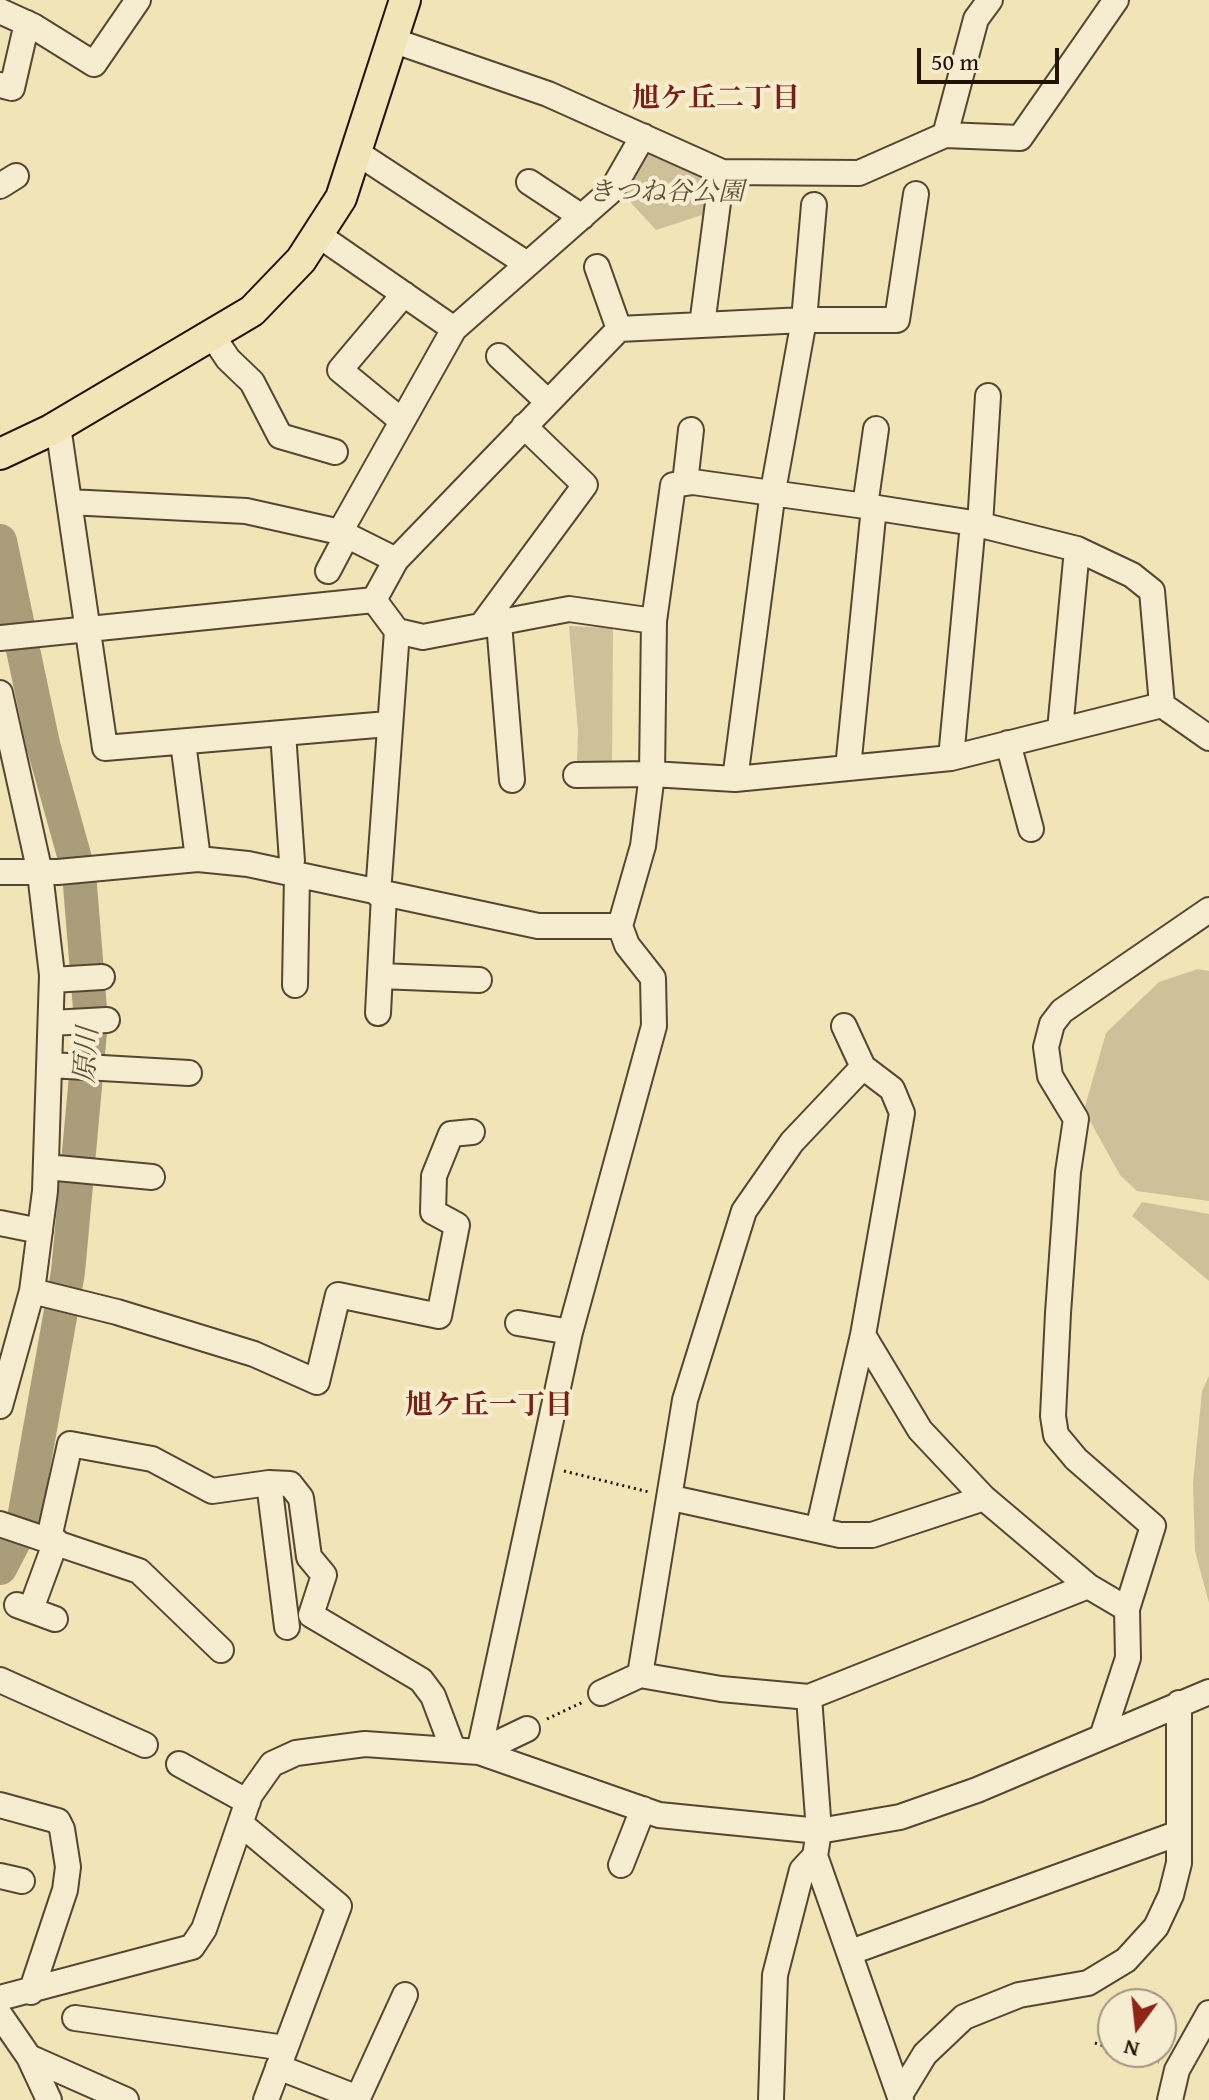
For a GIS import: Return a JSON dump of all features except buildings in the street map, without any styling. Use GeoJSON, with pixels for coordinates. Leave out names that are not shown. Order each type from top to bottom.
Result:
{"type":"FeatureCollection","features":[{"type":"Feature","properties":{"kind":"main road"},"geometry":{"type":"LineString","coordinates":[[0,454],[54,428],[252,311],[301,260],[341,198],[405,0]]}},
{"type":"Feature","properties":{"kind":"street"},"geometry":{"type":"LineString","coordinates":[[0,11],[27,23],[94,64],[138,0]]}},
{"type":"Feature","properties":{"kind":"street"},"geometry":{"type":"LineString","coordinates":[[945,135],[976,19],[990,0]]}},
{"type":"Feature","properties":{"kind":"street"},"geometry":{"type":"LineString","coordinates":[[392,40],[548,94],[722,172],[859,173],[945,135],[1020,138],[1116,0]]}},
{"type":"Feature","properties":{"kind":"street"},"geometry":{"type":"LineString","coordinates":[[0,85],[12,88],[27,23]]}},
{"type":"Feature","properties":{"kind":"street"},"geometry":{"type":"LineString","coordinates":[[328,571],[344,533],[402,421],[454,329],[612,190],[643,136]]}},
{"type":"Feature","properties":{"kind":"street"},"geometry":{"type":"LineString","coordinates":[[356,152],[527,264]]}},
{"type":"Feature","properties":{"kind":"street"},"geometry":{"type":"LineString","coordinates":[[702,325],[722,172]]}},
{"type":"Feature","properties":{"kind":"street"},"geometry":{"type":"LineString","coordinates":[[529,182],[582,217]]}},
{"type":"Feature","properties":{"kind":"street"},"geometry":{"type":"LineString","coordinates":[[374,600],[396,560],[619,329],[804,320],[897,320],[916,194]]}},
{"type":"Feature","properties":{"kind":"street"},"geometry":{"type":"LineString","coordinates":[[735,779],[773,491],[804,320],[814,205]]}},
{"type":"Feature","properties":{"kind":"street"},"geometry":{"type":"LineString","coordinates":[[317,234],[454,329]]}},
{"type":"Feature","properties":{"kind":"street"},"geometry":{"type":"LineString","coordinates":[[597,267],[619,329]]}},
{"type":"Feature","properties":{"kind":"street"},"geometry":{"type":"LineString","coordinates":[[402,421],[340,370],[404,294]]}},
{"type":"Feature","properties":{"kind":"street"},"geometry":{"type":"LineString","coordinates":[[212,335],[228,359],[252,382],[280,436],[335,452]]}},
{"type":"Feature","properties":{"kind":"street"},"geometry":{"type":"LineString","coordinates":[[499,356],[548,402]]}},
{"type":"Feature","properties":{"kind":"street"},"geometry":{"type":"LineString","coordinates":[[951,758],[988,396]]}},
{"type":"Feature","properties":{"kind":"street"},"geometry":{"type":"LineString","coordinates":[[512,780],[490,625],[585,485],[524,426]]}},
{"type":"Feature","properties":{"kind":"street"},"geometry":{"type":"LineString","coordinates":[[54,428],[69,502],[105,748],[388,724]]}},
{"type":"Feature","properties":{"kind":"street"},"geometry":{"type":"LineString","coordinates":[[848,768],[876,429]]}},
{"type":"Feature","properties":{"kind":"street"},"geometry":{"type":"LineString","coordinates":[[685,483],[691,430]]}},
{"type":"Feature","properties":{"kind":"street"},"geometry":{"type":"LineString","coordinates":[[479,1752],[552,1468],[570,1332],[654,1026],[653,978],[627,945],[620,926],[643,846],[652,774],[654,621],[673,485],[685,483],[773,491],[976,524],[1077,549],[1132,575],[1152,591],[1162,705]]}},
{"type":"Feature","properties":{"kind":"street"},"geometry":{"type":"LineString","coordinates":[[69,502],[246,511],[344,533],[396,560]]}},
{"type":"Feature","properties":{"kind":"street"},"geometry":{"type":"LineString","coordinates":[[1060,730],[1077,549]]}},
{"type":"Feature","properties":{"kind":"street"},"geometry":{"type":"LineString","coordinates":[[2,638],[374,600]]}},
{"type":"Feature","properties":{"kind":"street"},"geometry":{"type":"LineString","coordinates":[[374,600],[397,631],[423,637],[569,609],[654,621]]}},
{"type":"Feature","properties":{"kind":"street"},"geometry":{"type":"LineString","coordinates":[[378,1013],[388,724],[397,631]]}},
{"type":"Feature","properties":{"kind":"street"},"geometry":{"type":"LineString","coordinates":[[0,693],[49,872],[60,979],[59,1065],[52,1167],[40,1231],[40,1293],[11,1330],[0,1406]]}},
{"type":"Feature","properties":{"kind":"street"},"geometry":{"type":"LineString","coordinates":[[576,775],[652,774],[735,779],[951,758],[1162,705],[1209,736]]}},
{"type":"Feature","properties":{"kind":"street"},"geometry":{"type":"LineString","coordinates":[[283,733],[294,868],[295,985]]}},
{"type":"Feature","properties":{"kind":"street"},"geometry":{"type":"LineString","coordinates":[[183,742],[198,859]]}},
{"type":"Feature","properties":{"kind":"street"},"geometry":{"type":"LineString","coordinates":[[1008,743],[1031,829]]}},
{"type":"Feature","properties":{"kind":"street"},"geometry":{"type":"LineString","coordinates":[[0,872],[49,872],[198,859],[294,868],[381,895],[538,926],[620,926]]}},
{"type":"Feature","properties":{"kind":"street"},"geometry":{"type":"LineString","coordinates":[[1102,1737],[1128,1658],[1127,1609],[1153,1526],[1076,1459],[1056,1435],[1053,1416],[1068,1172],[1076,1119],[1050,1076],[1046,1047],[1052,1024],[1062,1011],[1209,910]]}},
{"type":"Feature","properties":{"kind":"street"},"geometry":{"type":"LineString","coordinates":[[380,976],[479,980]]}},
{"type":"Feature","properties":{"kind":"street"},"geometry":{"type":"LineString","coordinates":[[60,979],[102,977]]}},
{"type":"Feature","properties":{"kind":"street"},"geometry":{"type":"LineString","coordinates":[[58,1022],[107,1020]]}},
{"type":"Feature","properties":{"kind":"street"},"geometry":{"type":"LineString","coordinates":[[818,1530],[863,1335],[902,1113],[892,1089],[863,1067],[844,1026]]}},
{"type":"Feature","properties":{"kind":"street"},"geometry":{"type":"LineString","coordinates":[[59,1065],[189,1073]]}},
{"type":"Feature","properties":{"kind":"street"},"geometry":{"type":"LineString","coordinates":[[640,1675],[672,1498],[685,1400],[744,1211],[792,1142],[863,1067]]}},
{"type":"Feature","properties":{"kind":"street"},"geometry":{"type":"LineString","coordinates":[[40,1293],[117,1312],[254,1354],[317,1382],[338,1295],[439,1316],[457,1225],[433,1212],[434,1176],[451,1134],[472,1132]]}},
{"type":"Feature","properties":{"kind":"street"},"geometry":{"type":"LineString","coordinates":[[52,1167],[152,1177]]}},
{"type":"Feature","properties":{"kind":"street"},"geometry":{"type":"LineString","coordinates":[[0,1223],[40,1231]]}},
{"type":"Feature","properties":{"kind":"street"},"geometry":{"type":"LineString","coordinates":[[518,1323],[570,1332]]}},
{"type":"Feature","properties":{"kind":"street"},"geometry":{"type":"LineString","coordinates":[[863,1335],[920,1430],[984,1498],[1088,1586],[1127,1609]]}},
{"type":"Feature","properties":{"kind":"street"},"geometry":{"type":"LineString","coordinates":[[55,1619],[24,1607],[52,1540],[70,1444],[152,1459],[212,1491],[269,1483],[290,1484],[301,1498],[309,1557],[324,1575],[311,1615],[385,1662],[421,1680],[433,1696],[453,1749]]}},
{"type":"Feature","properties":{"kind":"street"},"geometry":{"type":"LineString","coordinates":[[269,1483],[287,1627]]}},
{"type":"Feature","properties":{"kind":"street"},"geometry":{"type":"LineString","coordinates":[[672,1498],[840,1535],[872,1535],[984,1498]]}},
{"type":"Feature","properties":{"kind":"street"},"geometry":{"type":"LineString","coordinates":[[0,1524],[139,1571],[221,1650]]}},
{"type":"Feature","properties":{"kind":"street"},"geometry":{"type":"LineString","coordinates":[[601,1693],[640,1675],[721,1689],[809,1697],[1088,1586]]}},
{"type":"Feature","properties":{"kind":"street"},"geometry":{"type":"LineString","coordinates":[[0,1680],[145,1745]]}},
{"type":"Feature","properties":{"kind":"street"},"geometry":{"type":"LineString","coordinates":[[0,1998],[192,1947],[204,1929],[244,1813],[272,1764],[296,1753],[365,1744],[479,1752],[659,1815],[819,1831],[900,1817],[977,1790],[1209,1692]]}},
{"type":"Feature","properties":{"kind":"street"},"geometry":{"type":"LineString","coordinates":[[809,1697],[819,1831],[815,1856],[900,2098]]}},
{"type":"Feature","properties":{"kind":"street"},"geometry":{"type":"LineString","coordinates":[[900,2098],[925,2054],[964,2017],[1019,1995],[1088,1983],[1126,1960],[1156,1927],[1171,1895],[1179,1863],[1179,1703]]}},
{"type":"Feature","properties":{"kind":"street"},"geometry":{"type":"LineString","coordinates":[[479,1752],[527,1729]]}},
{"type":"Feature","properties":{"kind":"street"},"geometry":{"type":"LineString","coordinates":[[179,1764],[244,1813],[339,1906],[266,2100]]}},
{"type":"Feature","properties":{"kind":"street"},"geometry":{"type":"LineString","coordinates":[[0,1805],[58,1821],[62,1829],[68,1867],[65,1890],[31,1992]]}},
{"type":"Feature","properties":{"kind":"street"},"geometry":{"type":"LineString","coordinates":[[621,1865],[643,1809]]}},
{"type":"Feature","properties":{"kind":"street"},"geometry":{"type":"LineString","coordinates":[[851,1952],[1179,1833]]}},
{"type":"Feature","properties":{"kind":"street"},"geometry":{"type":"LineString","coordinates":[[771,2100],[775,1975],[802,1870],[815,1856]]}},
{"type":"Feature","properties":{"kind":"street"},"geometry":{"type":"LineString","coordinates":[[75,2018],[282,2058],[358,2099],[405,1995]]}},
{"type":"Feature","properties":{"kind":"street"},"geometry":{"type":"LineString","coordinates":[[1170,2100],[1178,2068],[1209,2013]]}},
{"type":"Feature","properties":{"kind":"street"},"geometry":{"type":"LineString","coordinates":[[0,2015],[29,2057],[49,2100]]}},
{"type":"Feature","properties":{"kind":"street"},"geometry":{"type":"LineString","coordinates":[[29,2057],[126,2100]]}},
{"type":"Feature","properties":{"kind":"path"},"geometry":{"type":"LineString","coordinates":[[552,1468],[672,1498]]}},
{"type":"Feature","properties":{"kind":"path"},"geometry":{"type":"LineString","coordinates":[[527,1729],[601,1693]]}},
{"type":"Feature","properties":{"kind":"green space","name":"きつね谷公園"},"geometry":{"type":"Polygon","coordinates":[[[650,153],[708,178],[711,187],[702,215],[656,230],[623,194],[639,158],[650,153]]]}},
{"type":"Feature","properties":{"kind":"green space"},"geometry":{"type":"Polygon","coordinates":[[[569,626],[613,628],[612,765],[577,766],[578,731],[569,626]]]}},
{"type":"Feature","properties":{"kind":"green space"},"geometry":{"type":"Polygon","coordinates":[[[1198,969],[1209,971],[1209,1201],[1137,1191],[1120,1175],[1084,1110],[1106,1033],[1159,982],[1198,969]]]}},
{"type":"Feature","properties":{"kind":"green space"},"geometry":{"type":"Polygon","coordinates":[[[1142,1202],[1209,1214],[1209,1281],[1132,1216],[1142,1202]]]}},
{"type":"Feature","properties":{"kind":"green space"},"geometry":{"type":"Polygon","coordinates":[[[1209,1376],[1209,1603],[1195,1551],[1193,1483],[1202,1391],[1209,1376]]]}},
{"type":"Feature","properties":{"kind":"waterway","name":"原川"},"geometry":{"type":"LineString","coordinates":[[0,541],[43,744],[79,873],[91,1021],[68,1272],[23,1524],[0,1568]]}},
{"type":"Feature","properties":{"kind":"district","name":"旭ケ丘二丁目"},"geometry":{"type":"Point","coordinates":[716,100]}},
{"type":"Feature","properties":{"kind":"district","name":"旭ケ丘一丁目"},"geometry":{"type":"Point","coordinates":[489,1407]}}]}
